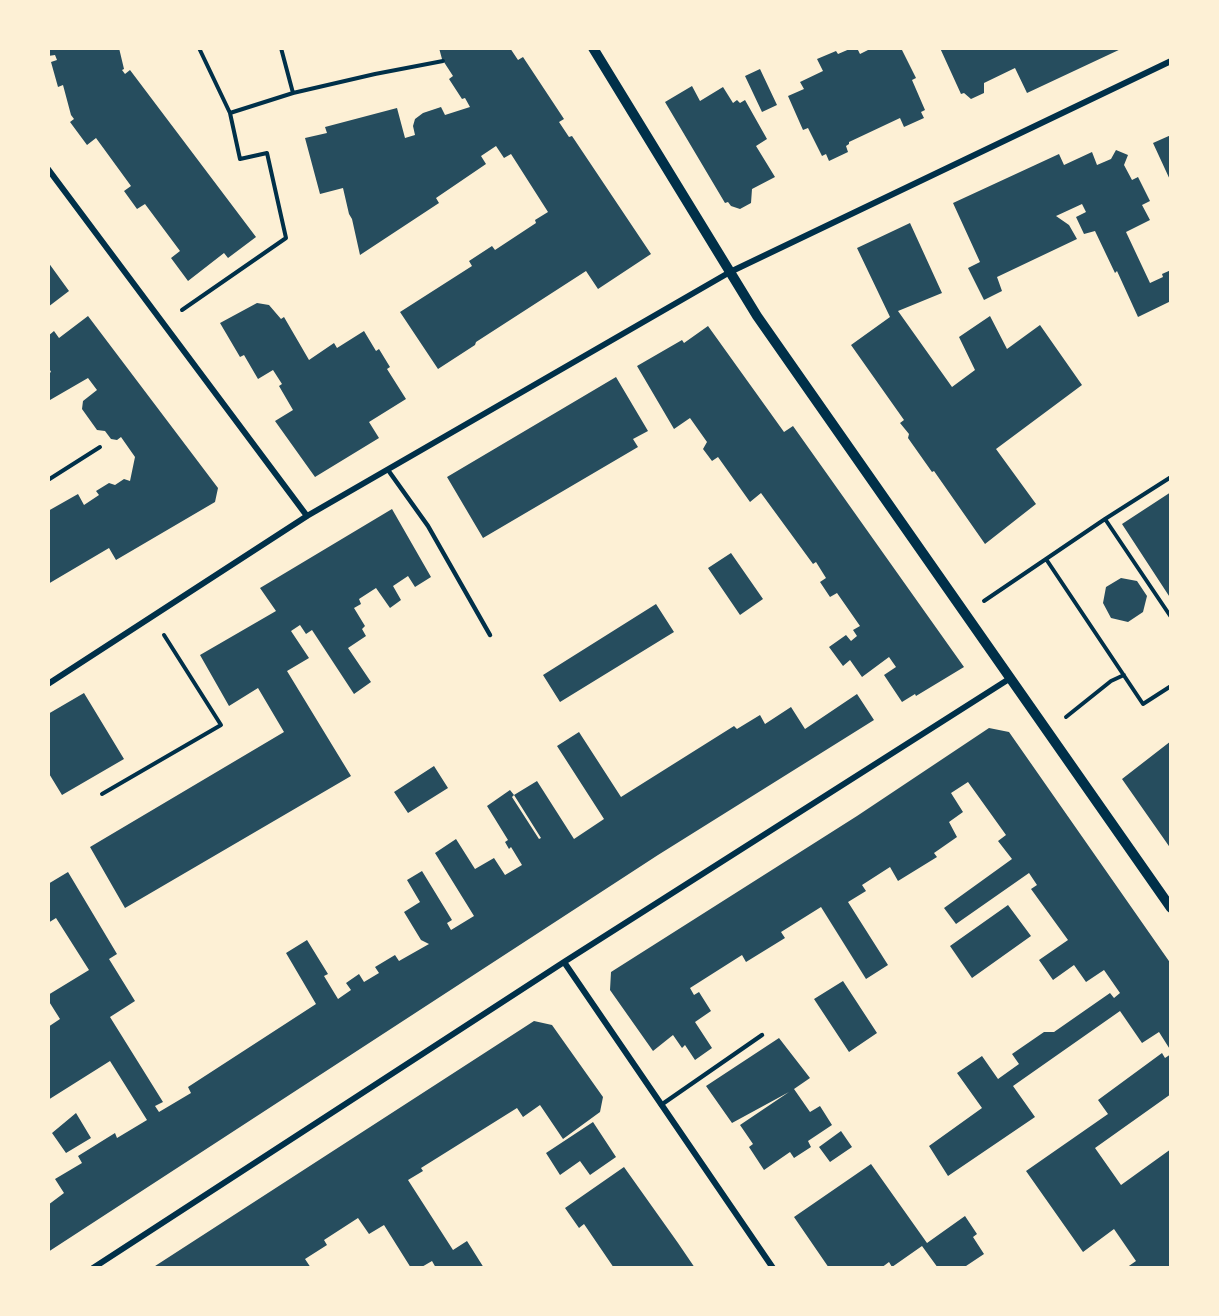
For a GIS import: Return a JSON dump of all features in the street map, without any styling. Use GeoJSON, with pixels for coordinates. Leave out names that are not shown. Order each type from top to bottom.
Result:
{"type":"FeatureCollection","features":[{"type":"Feature","properties":{"kind":"street"},"geometry":{"type":"LineString","coordinates":[[593,48],[757,316],[1171,908]]}},
{"type":"Feature","properties":{"kind":"street"},"geometry":{"type":"LineString","coordinates":[[48,684],[307,516],[730,272],[1171,61]]}},
{"type":"Feature","properties":{"kind":"street"},"geometry":{"type":"LineString","coordinates":[[48,169],[307,516]]}},
{"type":"Feature","properties":{"kind":"street"},"geometry":{"type":"LineString","coordinates":[[93,1268],[564,962],[1010,679]]}},
{"type":"Feature","properties":{"kind":"street"},"geometry":{"type":"LineString","coordinates":[[564,962],[773,1268]]}},
{"type":"Feature","properties":{"kind":"lane"},"geometry":{"type":"LineString","coordinates":[[388,470],[428,526],[490,635]]}},
{"type":"Feature","properties":{"kind":"lane"},"geometry":{"type":"LineString","coordinates":[[662,1105],[762,1035]]}},
{"type":"Feature","properties":{"kind":"path"},"geometry":{"type":"LineString","coordinates":[[164,323],[286,238],[267,153],[240,159],[230,113],[199,48]]}},
{"type":"Feature","properties":{"kind":"path"},"geometry":{"type":"LineString","coordinates":[[281,48],[293,93]]}},
{"type":"Feature","properties":{"kind":"path"},"geometry":{"type":"LineString","coordinates":[[230,113],[293,93],[443,61]]}},
{"type":"Feature","properties":{"kind":"path"},"geometry":{"type":"LineString","coordinates":[[48,480],[100,447]]}},
{"type":"Feature","properties":{"kind":"path"},"geometry":{"type":"LineString","coordinates":[[966,613],[1171,477]]}},
{"type":"Feature","properties":{"kind":"path"},"geometry":{"type":"LineString","coordinates":[[1105,519],[1171,617]]}},
{"type":"Feature","properties":{"kind":"path"},"geometry":{"type":"LineString","coordinates":[[1046,559],[1143,704],[1171,686]]}},
{"type":"Feature","properties":{"kind":"path"},"geometry":{"type":"LineString","coordinates":[[102,794],[221,725],[153,616]]}},
{"type":"Feature","properties":{"kind":"path"},"geometry":{"type":"LineString","coordinates":[[1048,732],[1111,681],[1124,675]]}},
{"type":"Feature","properties":{"kind":"building"},"geometry":{"type":"Polygon","coordinates":[[[48,48],[119,48],[124,69],[122,70],[125,74],[130,70],[256,237],[228,258],[224,253],[188,281],[171,258],[180,251],[145,204],[137,209],[124,191],[131,186],[96,138],[87,145],[70,122],[74,119],[63,85],[58,87],[51,62],[57,60],[55,55],[48,56],[48,48]]]}},
{"type":"Feature","properties":{"kind":"building"},"geometry":{"type":"Polygon","coordinates":[[[439,48],[510,48],[518,60],[523,57],[564,119],[559,122],[569,137],[572,136],[651,254],[598,289],[586,271],[438,369],[400,312],[472,266],[469,261],[492,246],[495,250],[536,223],[535,220],[548,212],[511,154],[504,158],[496,146],[481,156],[486,164],[436,198],[439,203],[360,255],[343,188],[320,194],[305,138],[327,133],[325,127],[397,108],[405,138],[415,135],[413,126],[415,119],[423,113],[441,107],[445,115],[470,107],[449,79],[453,76],[442,59],[439,48]]]}},
{"type":"Feature","properties":{"kind":"building"},"geometry":{"type":"Polygon","coordinates":[[[857,48],[860,54],[872,48],[901,48],[916,78],[912,80],[925,110],[921,112],[924,118],[904,127],[900,118],[849,142],[846,146],[848,152],[829,161],[826,154],[822,156],[808,128],[803,130],[788,96],[804,89],[800,82],[823,71],[817,59],[836,51],[838,54],[857,48]]]}},
{"type":"Feature","properties":{"kind":"building"},"geometry":{"type":"Polygon","coordinates":[[[940,48],[1123,48],[1027,93],[1015,68],[984,83],[984,93],[971,99],[964,93],[961,94],[940,48]]]}},
{"type":"Feature","properties":{"kind":"building"},"geometry":{"type":"Polygon","coordinates":[[[760,69],[777,105],[762,112],[745,76],[760,69]]]}},
{"type":"Feature","properties":{"kind":"building"},"geometry":{"type":"Polygon","coordinates":[[[692,86],[700,101],[723,87],[733,103],[737,100],[740,103],[745,100],[767,139],[756,146],[775,177],[752,189],[751,203],[740,209],[731,206],[728,202],[725,203],[665,102],[692,86]]]}},
{"type":"Feature","properties":{"kind":"building"},"geometry":{"type":"Polygon","coordinates":[[[1171,135],[1171,182],[1153,143],[1171,135]]]}},
{"type":"Feature","properties":{"kind":"building"},"geometry":{"type":"Polygon","coordinates":[[[1116,150],[1128,155],[1124,165],[1132,180],[1138,177],[1150,201],[1142,205],[1150,220],[1126,232],[1150,283],[1171,270],[1171,301],[1138,317],[1095,231],[1084,234],[1076,217],[1086,212],[1082,204],[1056,216],[1069,225],[1077,239],[997,277],[1002,291],[984,300],[968,268],[980,262],[953,203],[1059,154],[1064,165],[1092,152],[1097,165],[1111,159],[1116,150]]]}},
{"type":"Feature","properties":{"kind":"building"},"geometry":{"type":"Polygon","coordinates":[[[910,223],[942,293],[898,311],[952,387],[975,370],[959,337],[990,316],[1007,349],[1040,325],[1082,385],[996,449],[1036,504],[985,544],[908,438],[909,434],[900,423],[904,420],[851,345],[890,317],[857,248],[910,223]]]}},
{"type":"Feature","properties":{"kind":"building"},"geometry":{"type":"Polygon","coordinates":[[[48,262],[69,291],[48,307],[48,262]]]}},
{"type":"Feature","properties":{"kind":"building"},"geometry":{"type":"Polygon","coordinates":[[[257,303],[269,305],[281,319],[284,317],[309,360],[334,343],[337,348],[364,331],[376,351],[379,349],[390,367],[387,369],[406,399],[369,422],[379,438],[315,477],[275,421],[293,410],[279,386],[282,384],[273,370],[258,379],[244,355],[240,357],[220,323],[257,303]]]}},
{"type":"Feature","properties":{"kind":"building"},"geometry":{"type":"Polygon","coordinates":[[[88,316],[218,488],[215,502],[116,560],[109,548],[48,584],[48,511],[78,494],[84,505],[99,495],[96,491],[109,483],[115,485],[124,479],[130,481],[135,457],[121,437],[117,440],[111,439],[105,431],[97,430],[82,409],[83,401],[97,390],[88,378],[50,400],[48,398],[48,374],[51,372],[48,366],[48,336],[54,331],[59,338],[88,316]]]}},
{"type":"Feature","properties":{"kind":"building"},"geometry":{"type":"Polygon","coordinates":[[[708,326],[784,432],[793,426],[964,667],[902,702],[884,675],[896,667],[889,657],[862,677],[850,660],[843,666],[829,647],[846,635],[851,641],[857,636],[853,630],[860,626],[837,593],[830,597],[820,582],[826,578],[816,562],[813,564],[761,493],[750,502],[718,457],[712,461],[703,449],[707,442],[690,418],[674,429],[637,366],[682,340],[684,343],[708,326]]]}},
{"type":"Feature","properties":{"kind":"building"},"geometry":{"type":"Polygon","coordinates":[[[616,377],[648,431],[633,439],[638,447],[483,538],[447,477],[616,377]]]}},
{"type":"Feature","properties":{"kind":"building"},"geometry":{"type":"Polygon","coordinates":[[[1171,492],[1171,599],[1122,524],[1171,492]]]}},
{"type":"Feature","properties":{"kind":"building"},"geometry":{"type":"Polygon","coordinates":[[[392,509],[431,577],[415,587],[408,576],[393,586],[401,600],[390,608],[376,588],[359,599],[361,604],[354,608],[365,626],[362,629],[366,636],[348,648],[371,682],[354,694],[312,630],[306,634],[300,625],[291,631],[309,658],[287,671],[351,776],[125,908],[90,847],[284,732],[258,688],[229,706],[200,655],[276,611],[260,588],[392,509]]]}},
{"type":"Feature","properties":{"kind":"building"},"geometry":{"type":"Polygon","coordinates":[[[731,553],[763,599],[740,615],[708,568],[731,553]]]}},
{"type":"Feature","properties":{"kind":"building"},"geometry":{"type":"Polygon","coordinates":[[[1121,578],[1137,581],[1147,596],[1143,612],[1128,622],[1111,618],[1103,603],[1106,587],[1121,578]]]}},
{"type":"Feature","properties":{"kind":"building"},"geometry":{"type":"Polygon","coordinates":[[[656,604],[674,632],[560,702],[543,675],[656,604]]]}},
{"type":"Feature","properties":{"kind":"building"},"geometry":{"type":"Polygon","coordinates":[[[84,693],[124,759],[62,795],[48,772],[48,714],[84,693]]]}},
{"type":"Feature","properties":{"kind":"building"},"geometry":{"type":"Polygon","coordinates":[[[857,694],[874,720],[658,855],[48,1252],[48,1205],[64,1193],[55,1179],[82,1163],[78,1156],[115,1133],[117,1138],[147,1120],[110,1061],[48,1100],[48,1027],[60,1019],[48,1000],[48,995],[89,970],[56,918],[48,923],[48,884],[68,872],[117,954],[109,959],[135,1001],[110,1017],[163,1102],[155,1106],[159,1112],[191,1093],[188,1087],[316,1004],[286,953],[307,940],[328,974],[324,976],[338,999],[351,990],[346,983],[359,974],[364,982],[379,973],[375,967],[395,955],[399,961],[429,944],[421,940],[404,912],[420,902],[407,880],[422,871],[452,920],[447,923],[451,930],[474,916],[435,853],[456,839],[475,869],[494,858],[505,875],[522,865],[511,847],[509,849],[505,842],[508,840],[487,806],[510,790],[514,795],[537,781],[574,839],[604,819],[557,746],[579,732],[621,797],[734,726],[737,729],[760,715],[765,724],[791,707],[805,729],[857,694]],[[514,795],[512,797],[539,839],[541,838],[514,795]]]}},
{"type":"Feature","properties":{"kind":"building"},"geometry":{"type":"Polygon","coordinates":[[[989,728],[1009,732],[1171,964],[1171,1051],[1159,1032],[1142,1043],[1120,1011],[1013,1086],[1035,1117],[948,1176],[929,1146],[982,1108],[957,1073],[982,1056],[998,1079],[1019,1064],[1012,1054],[1044,1032],[1054,1032],[1110,993],[1114,998],[1120,993],[1104,970],[1086,982],[1074,965],[1053,980],[1039,960],[1068,940],[1031,889],[1037,885],[1029,873],[956,924],[944,908],[1012,859],[998,841],[1006,835],[968,782],[951,793],[963,812],[949,822],[957,837],[934,853],[937,857],[898,881],[890,867],[862,885],[866,891],[848,902],[888,965],[866,979],[821,907],[781,932],[785,938],[746,962],[742,955],[690,988],[694,995],[699,992],[711,1011],[695,1022],[712,1048],[695,1060],[685,1045],[682,1048],[673,1035],[653,1051],[610,990],[611,972],[857,816],[989,728]]]}},
{"type":"Feature","properties":{"kind":"building"},"geometry":{"type":"Polygon","coordinates":[[[1171,741],[1171,849],[1122,779],[1171,741]]]}},
{"type":"Feature","properties":{"kind":"building"},"geometry":{"type":"Polygon","coordinates":[[[434,766],[448,788],[408,813],[394,792],[434,766]]]}},
{"type":"Feature","properties":{"kind":"building"},"geometry":{"type":"Polygon","coordinates":[[[1008,905],[1031,936],[972,978],[950,946],[1008,905]]]}},
{"type":"Feature","properties":{"kind":"building"},"geometry":{"type":"Polygon","coordinates":[[[843,981],[877,1033],[849,1052],[814,999],[843,981]]]}},
{"type":"Feature","properties":{"kind":"building"},"geometry":{"type":"Polygon","coordinates":[[[534,1021],[552,1025],[603,1097],[600,1112],[563,1139],[540,1105],[523,1117],[517,1108],[421,1168],[423,1171],[408,1180],[453,1250],[467,1241],[484,1268],[436,1268],[432,1261],[420,1268],[411,1268],[384,1225],[369,1234],[358,1218],[324,1240],[327,1245],[305,1259],[311,1268],[152,1268],[534,1021]]]}},
{"type":"Feature","properties":{"kind":"building"},"geometry":{"type":"Polygon","coordinates":[[[779,1038],[810,1078],[794,1089],[810,1112],[820,1106],[832,1125],[808,1141],[811,1147],[794,1158],[790,1152],[764,1170],[749,1147],[753,1144],[740,1125],[789,1092],[732,1123],[706,1086],[779,1038]]]}},
{"type":"Feature","properties":{"kind":"building"},"geometry":{"type":"Polygon","coordinates":[[[1162,1053],[1165,1058],[1171,1054],[1171,1094],[1095,1148],[1121,1185],[1171,1149],[1171,1267],[1126,1268],[1136,1261],[1114,1229],[1083,1252],[1026,1171],[1108,1114],[1098,1100],[1162,1053]]]}},
{"type":"Feature","properties":{"kind":"building"},"geometry":{"type":"Polygon","coordinates":[[[76,1113],[91,1138],[66,1153],[52,1133],[76,1113]]]}},
{"type":"Feature","properties":{"kind":"building"},"geometry":{"type":"Polygon","coordinates":[[[593,1122],[616,1157],[590,1175],[580,1161],[560,1175],[546,1153],[593,1122]]]}},
{"type":"Feature","properties":{"kind":"building"},"geometry":{"type":"Polygon","coordinates":[[[841,1131],[852,1147],[830,1162],[819,1147],[841,1131]]]}},
{"type":"Feature","properties":{"kind":"building"},"geometry":{"type":"Polygon","coordinates":[[[871,1164],[927,1243],[965,1216],[977,1234],[973,1237],[984,1254],[963,1268],[938,1268],[922,1246],[892,1267],[889,1262],[881,1268],[829,1268],[794,1217],[871,1164]]]}},
{"type":"Feature","properties":{"kind":"building"},"geometry":{"type":"Polygon","coordinates":[[[624,1167],[695,1268],[614,1268],[584,1224],[579,1228],[565,1208],[624,1167]]]}}]}
